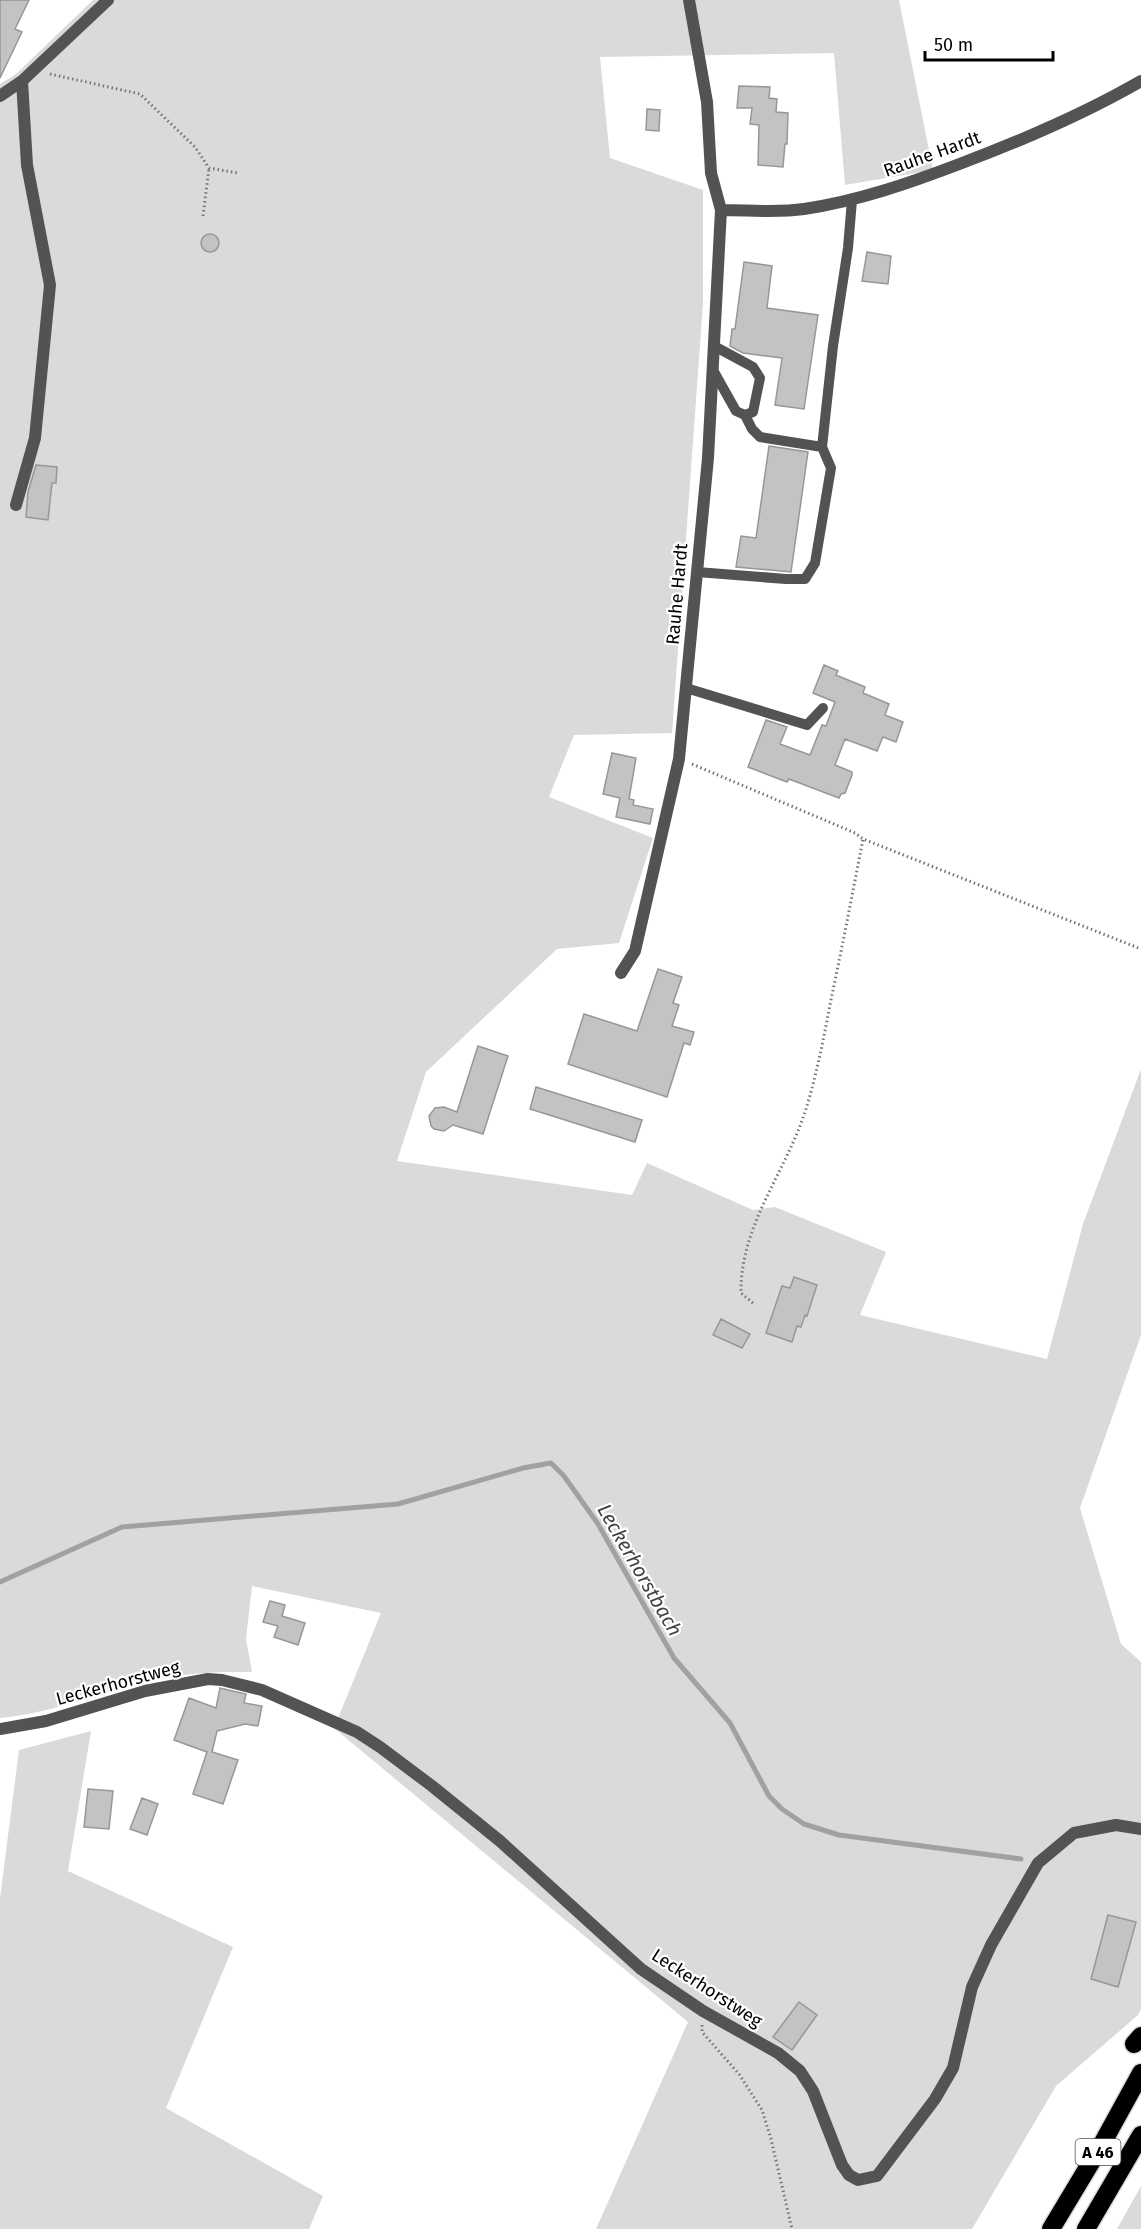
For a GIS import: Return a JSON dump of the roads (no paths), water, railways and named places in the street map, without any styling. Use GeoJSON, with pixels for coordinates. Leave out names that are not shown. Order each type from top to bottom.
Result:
{"type":"FeatureCollection","features":[{"type":"Feature","properties":{"kind":"highway","name":"A 46"},"geometry":{"type":"LineString","coordinates":[[1051,2229],[1141,2073]]}},
{"type":"Feature","properties":{"kind":"highway","name":"A 46"},"geometry":{"type":"LineString","coordinates":[[1086,2229],[1141,2135]]}},
{"type":"Feature","properties":{"kind":"street"},"geometry":{"type":"LineString","coordinates":[[0,96],[22,81],[108,0]]}},
{"type":"Feature","properties":{"kind":"street","name":"Rauhe Hardt"},"geometry":{"type":"LineString","coordinates":[[621,973],[635,951],[679,759],[708,458],[721,210],[711,173],[707,102],[689,0]]}},
{"type":"Feature","properties":{"kind":"street"},"geometry":{"type":"LineString","coordinates":[[16,505],[35,438],[50,285],[27,165],[22,81]]}},
{"type":"Feature","properties":{"kind":"street","name":"Rauhe Hardt"},"geometry":{"type":"LineString","coordinates":[[721,210],[801,210],[852,200],[918,180],[1016,143],[1111,99],[1141,81]]}},
{"type":"Feature","properties":{"kind":"street","name":"Leckerhorstweg"},"geometry":{"type":"LineString","coordinates":[[0,1729],[46,1721],[177,1683],[208,1679],[222,1680],[262,1690],[357,1732],[380,1747],[500,1841],[641,1968],[703,2011],[778,2053],[800,2071],[813,2091],[842,2165],[849,2175],[858,2180],[877,2176],[935,2099],[953,2068],[972,1987],[991,1945],[1038,1863],[1074,1833],[1116,1825],[1141,1829]]}},
{"type":"Feature","properties":{"kind":"lane"},"geometry":{"type":"LineString","coordinates":[[697,572],[805,579],[815,563],[831,468],[822,447],[833,346],[848,248],[852,200]]}},
{"type":"Feature","properties":{"kind":"lane"},"geometry":{"type":"LineString","coordinates":[[714,346],[753,367],[760,378],[753,412],[745,415]]}},
{"type":"Feature","properties":{"kind":"lane"},"geometry":{"type":"LineString","coordinates":[[713,370],[736,411],[745,415],[752,429],[760,437],[822,447]]}},
{"type":"Feature","properties":{"kind":"lane"},"geometry":{"type":"LineString","coordinates":[[686,688],[807,725],[823,708]]}},
{"type":"Feature","properties":{"kind":"waterway","name":"Leckerhorstbach"},"geometry":{"type":"LineString","coordinates":[[0,1582],[122,1527],[398,1504],[523,1468],[551,1463],[564,1476],[598,1524],[674,1658],[730,1723],[769,1796],[782,1809],[804,1824],[839,1835],[1021,1859]]}}]}
